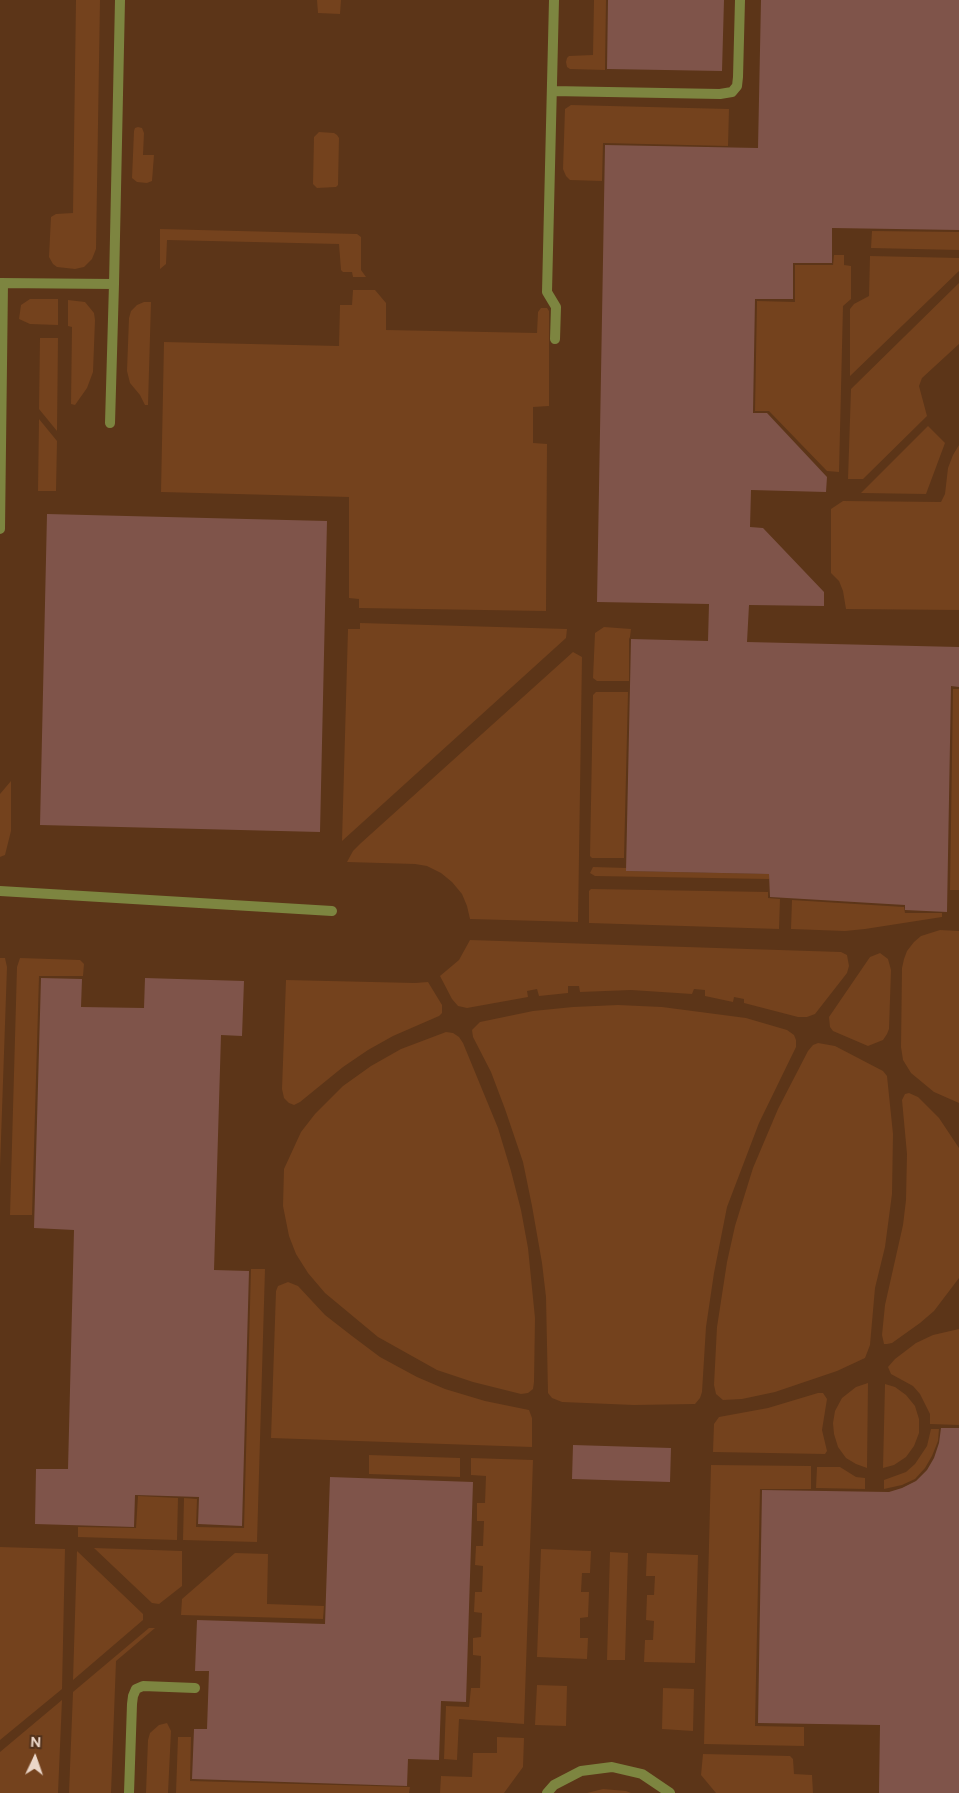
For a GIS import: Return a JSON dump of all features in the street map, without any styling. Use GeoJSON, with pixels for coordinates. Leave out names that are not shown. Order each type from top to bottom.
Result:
{"type":"FeatureCollection","features":[{"type":"Feature","properties":{"kind":"street"},"geometry":{"type":"LineString","coordinates":[[110,424],[120,0]]}},
{"type":"Feature","properties":{"kind":"street"},"geometry":{"type":"LineString","coordinates":[[554,0],[547,292],[556,307],[555,339]]}},
{"type":"Feature","properties":{"kind":"street"},"geometry":{"type":"LineString","coordinates":[[552,91],[720,94],[732,92],[737,86],[738,77],[740,0]]}},
{"type":"Feature","properties":{"kind":"street"},"geometry":{"type":"LineString","coordinates":[[0,529],[2,283],[114,284]]}},
{"type":"Feature","properties":{"kind":"street"},"geometry":{"type":"LineString","coordinates":[[0,891],[332,911]]}},
{"type":"Feature","properties":{"kind":"street"},"geometry":{"type":"LineString","coordinates":[[129,1793],[132,1704],[136,1690],[143,1686],[195,1688]]}},
{"type":"Feature","properties":{"kind":"street"},"geometry":{"type":"LineString","coordinates":[[547,1793],[554,1785],[581,1771],[612,1767],[642,1774],[670,1793]]}},
{"type":"Feature","properties":{"kind":"shaded area"},"geometry":{"type":"Polygon","coordinates":[[[0,0],[959,0],[959,1793],[0,1793],[0,0]]]}},
{"type":"Feature","properties":{"kind":"shaded area"},"geometry":{"type":"Polygon","coordinates":[[[76,0],[100,0],[96,249],[92,259],[84,267],[75,269],[57,267],[49,257],[51,217],[56,214],[73,213],[76,0]]]}},
{"type":"Feature","properties":{"kind":"shaded area"},"geometry":{"type":"Polygon","coordinates":[[[317,0],[341,0],[340,14],[318,13],[317,0]]]}},
{"type":"Feature","properties":{"kind":"shaded area"},"geometry":{"type":"Polygon","coordinates":[[[594,0],[606,0],[605,70],[570,69],[567,67],[566,62],[569,56],[593,55],[594,0]]]}},
{"type":"Feature","properties":{"kind":"shaded area"},"geometry":{"type":"Polygon","coordinates":[[[571,105],[729,109],[728,146],[603,143],[602,181],[570,180],[563,169],[565,109],[571,105]]]}},
{"type":"Feature","properties":{"kind":"shaded area"},"geometry":{"type":"Polygon","coordinates":[[[138,127],[142,128],[144,133],[143,155],[154,155],[152,181],[147,183],[137,182],[132,178],[134,131],[138,127]]]}},
{"type":"Feature","properties":{"kind":"shaded area"},"geometry":{"type":"Polygon","coordinates":[[[319,132],[334,133],[339,138],[338,185],[336,187],[317,188],[313,184],[314,137],[319,132]]]}},
{"type":"Feature","properties":{"kind":"shaded area"},"geometry":{"type":"Polygon","coordinates":[[[160,229],[357,234],[361,237],[361,270],[366,277],[353,277],[352,272],[343,272],[341,270],[339,244],[167,240],[166,264],[160,269],[160,229]]]}},
{"type":"Feature","properties":{"kind":"shaded area"},"geometry":{"type":"Polygon","coordinates":[[[872,231],[959,232],[959,250],[871,248],[872,231]]]}},
{"type":"Feature","properties":{"kind":"shaded area"},"geometry":{"type":"Polygon","coordinates":[[[834,255],[844,255],[844,265],[851,266],[851,299],[843,306],[839,472],[827,471],[769,411],[755,411],[757,301],[795,302],[795,265],[833,265],[834,255]]]}},
{"type":"Feature","properties":{"kind":"shaded area"},"geometry":{"type":"Polygon","coordinates":[[[870,256],[959,258],[959,271],[850,376],[850,309],[854,304],[869,296],[870,256]]]}},
{"type":"Feature","properties":{"kind":"shaded area"},"geometry":{"type":"Polygon","coordinates":[[[959,283],[959,344],[922,378],[919,386],[927,416],[863,479],[848,479],[851,389],[959,283]]]}},
{"type":"Feature","properties":{"kind":"shaded area"},"geometry":{"type":"Polygon","coordinates":[[[353,290],[375,290],[386,303],[386,330],[537,333],[538,312],[541,308],[547,308],[549,311],[549,406],[533,407],[533,443],[547,444],[546,611],[359,608],[359,599],[349,598],[349,497],[161,492],[164,342],[339,346],[340,305],[352,305],[353,290]]]}},
{"type":"Feature","properties":{"kind":"shaded area"},"geometry":{"type":"Polygon","coordinates":[[[30,299],[58,299],[58,325],[30,324],[19,319],[21,305],[30,299]]]}},
{"type":"Feature","properties":{"kind":"shaded area"},"geometry":{"type":"Polygon","coordinates":[[[68,300],[85,302],[94,313],[95,320],[93,372],[87,388],[75,405],[71,404],[72,327],[68,326],[68,300]]]}},
{"type":"Feature","properties":{"kind":"shaded area"},"geometry":{"type":"Polygon","coordinates":[[[151,302],[148,405],[145,405],[140,395],[130,383],[127,371],[129,318],[131,311],[137,305],[151,302]]]}},
{"type":"Feature","properties":{"kind":"shaded area"},"geometry":{"type":"Polygon","coordinates":[[[40,338],[58,338],[57,431],[39,409],[40,338]]]}},
{"type":"Feature","properties":{"kind":"shaded area"},"geometry":{"type":"Polygon","coordinates":[[[39,419],[57,441],[56,491],[38,491],[39,419]]]}},
{"type":"Feature","properties":{"kind":"shaded area"},"geometry":{"type":"Polygon","coordinates":[[[928,426],[945,443],[926,494],[861,493],[928,426]]]}},
{"type":"Feature","properties":{"kind":"shaded area"},"geometry":{"type":"Polygon","coordinates":[[[959,445],[959,610],[846,609],[839,581],[831,573],[831,509],[843,501],[941,502],[945,494],[948,468],[959,445]]]}},
{"type":"Feature","properties":{"kind":"shaded area"},"geometry":{"type":"Polygon","coordinates":[[[360,623],[567,629],[566,638],[342,841],[348,629],[360,629],[360,623]]]}},
{"type":"Feature","properties":{"kind":"shaded area"},"geometry":{"type":"Polygon","coordinates":[[[604,627],[631,629],[629,639],[629,681],[597,681],[593,678],[595,633],[604,627]]]}},
{"type":"Feature","properties":{"kind":"shaded area"},"geometry":{"type":"Polygon","coordinates":[[[573,652],[582,657],[578,922],[470,919],[462,894],[441,873],[427,866],[347,862],[353,851],[361,843],[573,652]]]}},
{"type":"Feature","properties":{"kind":"shaded area"},"geometry":{"type":"Polygon","coordinates":[[[953,689],[959,689],[959,890],[950,890],[953,689]]]}},
{"type":"Feature","properties":{"kind":"shaded area"},"geometry":{"type":"Polygon","coordinates":[[[596,692],[628,692],[624,858],[592,858],[590,856],[593,695],[596,692]]]}},
{"type":"Feature","properties":{"kind":"shaded area"},"geometry":{"type":"Polygon","coordinates":[[[11,781],[11,831],[5,855],[0,857],[0,794],[11,781]]]}},
{"type":"Feature","properties":{"kind":"shaded area"},"geometry":{"type":"Polygon","coordinates":[[[593,867],[627,868],[627,871],[769,874],[769,879],[595,876],[590,873],[593,867]]]}},
{"type":"Feature","properties":{"kind":"shaded area"},"geometry":{"type":"Polygon","coordinates":[[[591,889],[768,892],[768,898],[780,899],[779,929],[589,923],[589,891],[591,889]]]}},
{"type":"Feature","properties":{"kind":"shaded area"},"geometry":{"type":"Polygon","coordinates":[[[792,900],[904,907],[905,913],[942,913],[942,917],[845,931],[791,929],[792,900]]]}},
{"type":"Feature","properties":{"kind":"shaded area"},"geometry":{"type":"Polygon","coordinates":[[[940,930],[959,931],[959,1103],[934,1092],[911,1073],[903,1060],[901,1047],[902,968],[904,959],[907,951],[921,936],[940,930]]]}},
{"type":"Feature","properties":{"kind":"shaded area"},"geometry":{"type":"Polygon","coordinates":[[[470,940],[841,952],[847,955],[849,966],[847,973],[815,1014],[807,1017],[798,1017],[744,1003],[744,999],[734,997],[733,1002],[705,996],[705,990],[694,989],[692,994],[631,990],[580,992],[579,986],[568,986],[568,993],[539,996],[537,989],[527,991],[528,997],[467,1008],[458,1006],[452,999],[440,976],[459,960],[470,940]]]}},
{"type":"Feature","properties":{"kind":"shaded area"},"geometry":{"type":"Polygon","coordinates":[[[880,953],[888,959],[891,970],[889,1029],[883,1040],[868,1046],[833,1031],[830,1027],[829,1017],[870,957],[880,953]]]}},
{"type":"Feature","properties":{"kind":"shaded area"},"geometry":{"type":"Polygon","coordinates":[[[0,958],[5,958],[7,967],[0,1168],[0,958]]]}},
{"type":"Feature","properties":{"kind":"shaded area"},"geometry":{"type":"Polygon","coordinates":[[[20,958],[80,960],[84,964],[83,976],[39,976],[32,1215],[10,1215],[17,967],[20,958]]]}},
{"type":"Feature","properties":{"kind":"shaded area"},"geometry":{"type":"Polygon","coordinates":[[[286,980],[428,982],[442,1005],[442,1013],[368,1050],[294,1105],[284,1098],[282,1089],[286,980]]]}},
{"type":"Feature","properties":{"kind":"shaded area"},"geometry":{"type":"Polygon","coordinates":[[[618,1005],[662,1007],[746,1018],[787,1030],[794,1035],[796,1040],[796,1047],[759,1123],[727,1207],[706,1327],[702,1392],[695,1404],[634,1405],[562,1402],[552,1398],[548,1393],[546,1297],[542,1263],[523,1162],[491,1072],[473,1037],[472,1030],[480,1022],[533,1011],[618,1005]]]}},
{"type":"Feature","properties":{"kind":"shaded area"},"geometry":{"type":"Polygon","coordinates":[[[446,1032],[453,1033],[463,1043],[498,1128],[521,1210],[528,1248],[535,1318],[534,1382],[533,1389],[528,1393],[521,1394],[473,1382],[437,1370],[378,1337],[325,1293],[308,1273],[296,1254],[289,1236],[283,1206],[284,1169],[301,1132],[315,1114],[343,1086],[371,1066],[401,1049],[446,1032]]]}},
{"type":"Feature","properties":{"kind":"shaded area"},"geometry":{"type":"Polygon","coordinates":[[[818,1043],[835,1046],[883,1071],[887,1076],[893,1134],[892,1194],[885,1247],[875,1288],[870,1345],[865,1358],[837,1371],[775,1392],[742,1399],[723,1400],[716,1394],[714,1385],[717,1327],[727,1262],[735,1226],[753,1168],[778,1109],[808,1051],[813,1045],[818,1043]]]}},
{"type":"Feature","properties":{"kind":"shaded area"},"geometry":{"type":"Polygon","coordinates":[[[909,1093],[918,1097],[939,1118],[959,1148],[959,1278],[934,1311],[892,1343],[884,1344],[882,1335],[885,1305],[903,1225],[906,1200],[907,1154],[902,1100],[905,1094],[909,1093]]]}},
{"type":"Feature","properties":{"kind":"shaded area"},"geometry":{"type":"Polygon","coordinates":[[[251,1269],[265,1269],[257,1542],[183,1540],[184,1498],[197,1499],[196,1527],[244,1528],[251,1269]]]}},
{"type":"Feature","properties":{"kind":"shaded area"},"geometry":{"type":"Polygon","coordinates":[[[288,1282],[298,1286],[325,1315],[380,1357],[417,1377],[445,1389],[485,1401],[529,1410],[532,1418],[532,1447],[271,1438],[276,1291],[278,1286],[288,1282]]]}},
{"type":"Feature","properties":{"kind":"shaded area"},"geometry":{"type":"Polygon","coordinates":[[[959,1329],[959,1425],[930,1424],[930,1414],[920,1394],[913,1386],[891,1374],[888,1367],[895,1359],[916,1343],[933,1335],[959,1329]]]}},
{"type":"Feature","properties":{"kind":"shaded area"},"geometry":{"type":"Polygon","coordinates":[[[868,1383],[867,1468],[846,1458],[838,1447],[833,1423],[835,1411],[842,1398],[856,1387],[868,1383]]]}},
{"type":"Feature","properties":{"kind":"shaded area"},"geometry":{"type":"Polygon","coordinates":[[[885,1384],[895,1387],[906,1395],[915,1406],[919,1419],[919,1433],[914,1446],[906,1457],[894,1465],[883,1468],[885,1384]]]}},
{"type":"Feature","properties":{"kind":"shaded area"},"geometry":{"type":"Polygon","coordinates":[[[823,1393],[827,1399],[822,1430],[827,1451],[825,1454],[713,1452],[714,1424],[719,1417],[768,1408],[823,1393]]]}},
{"type":"Feature","properties":{"kind":"shaded area"},"geometry":{"type":"Polygon","coordinates":[[[931,1429],[939,1429],[938,1441],[925,1468],[915,1479],[902,1485],[884,1489],[884,1480],[906,1472],[915,1464],[927,1446],[931,1429]]]}},
{"type":"Feature","properties":{"kind":"shaded area"},"geometry":{"type":"Polygon","coordinates":[[[369,1455],[460,1458],[460,1477],[369,1474],[369,1455]]]}},
{"type":"Feature","properties":{"kind":"shaded area"},"geometry":{"type":"Polygon","coordinates":[[[471,1458],[533,1460],[524,1724],[459,1719],[457,1760],[444,1759],[446,1706],[469,1707],[471,1688],[480,1688],[481,1656],[473,1655],[473,1638],[481,1637],[482,1613],[474,1612],[475,1592],[482,1592],[483,1566],[475,1565],[476,1546],[483,1546],[484,1521],[477,1521],[477,1503],[485,1503],[486,1476],[471,1475],[471,1458]]]}},
{"type":"Feature","properties":{"kind":"shaded area"},"geometry":{"type":"Polygon","coordinates":[[[711,1465],[811,1466],[811,1489],[760,1489],[755,1726],[804,1727],[804,1746],[704,1744],[711,1465]]]}},
{"type":"Feature","properties":{"kind":"shaded area"},"geometry":{"type":"Polygon","coordinates":[[[817,1467],[840,1467],[856,1477],[865,1478],[865,1489],[816,1488],[817,1467]]]}},
{"type":"Feature","properties":{"kind":"shaded area"},"geometry":{"type":"Polygon","coordinates":[[[138,1496],[178,1498],[177,1540],[78,1537],[78,1527],[136,1528],[138,1496]]]}},
{"type":"Feature","properties":{"kind":"shaded area"},"geometry":{"type":"Polygon","coordinates":[[[0,1547],[65,1549],[62,1689],[0,1740],[0,1547]]]}},
{"type":"Feature","properties":{"kind":"shaded area"},"geometry":{"type":"Polygon","coordinates":[[[94,1548],[182,1551],[182,1586],[159,1604],[152,1603],[94,1548]]]}},
{"type":"Feature","properties":{"kind":"shaded area"},"geometry":{"type":"Polygon","coordinates":[[[541,1549],[591,1551],[590,1573],[582,1573],[581,1592],[589,1592],[588,1617],[580,1618],[580,1638],[588,1638],[587,1659],[537,1657],[541,1549]]]}},
{"type":"Feature","properties":{"kind":"shaded area"},"geometry":{"type":"Polygon","coordinates":[[[77,1551],[143,1614],[143,1620],[73,1680],[77,1551]]]}},
{"type":"Feature","properties":{"kind":"shaded area"},"geometry":{"type":"Polygon","coordinates":[[[610,1552],[628,1553],[625,1660],[607,1660],[610,1552]]]}},
{"type":"Feature","properties":{"kind":"shaded area"},"geometry":{"type":"Polygon","coordinates":[[[235,1553],[268,1554],[267,1604],[324,1606],[323,1619],[181,1615],[182,1599],[235,1553]]]}},
{"type":"Feature","properties":{"kind":"shaded area"},"geometry":{"type":"Polygon","coordinates":[[[647,1553],[698,1555],[695,1663],[644,1662],[645,1640],[653,1640],[654,1621],[646,1620],[647,1595],[654,1595],[655,1576],[646,1576],[647,1553]]]}},
{"type":"Feature","properties":{"kind":"shaded area"},"geometry":{"type":"Polygon","coordinates":[[[149,1628],[155,1628],[116,1661],[111,1793],[69,1793],[73,1692],[149,1628]]]}},
{"type":"Feature","properties":{"kind":"shaded area"},"geometry":{"type":"Polygon","coordinates":[[[537,1685],[567,1686],[566,1726],[535,1725],[537,1685]]]}},
{"type":"Feature","properties":{"kind":"shaded area"},"geometry":{"type":"Polygon","coordinates":[[[663,1688],[694,1689],[693,1731],[662,1729],[663,1688]]]}},
{"type":"Feature","properties":{"kind":"shaded area"},"geometry":{"type":"Polygon","coordinates":[[[62,1700],[58,1793],[0,1793],[0,1752],[62,1700]]]}},
{"type":"Feature","properties":{"kind":"shaded area"},"geometry":{"type":"Polygon","coordinates":[[[167,1723],[171,1731],[168,1793],[146,1793],[148,1740],[150,1733],[159,1725],[167,1723]]]}},
{"type":"Feature","properties":{"kind":"shaded area"},"geometry":{"type":"Polygon","coordinates":[[[178,1737],[191,1737],[190,1781],[410,1787],[409,1793],[176,1793],[178,1737]]]}},
{"type":"Feature","properties":{"kind":"shaded area"},"geometry":{"type":"Polygon","coordinates":[[[497,1737],[524,1738],[523,1767],[504,1793],[440,1793],[441,1776],[472,1777],[473,1753],[497,1753],[497,1737]]]}},
{"type":"Feature","properties":{"kind":"shaded area"},"geometry":{"type":"Polygon","coordinates":[[[703,1754],[790,1756],[793,1759],[794,1774],[812,1775],[813,1793],[716,1793],[701,1775],[703,1754]]]}},
{"type":"Feature","properties":{"kind":"shaded area"},"geometry":{"type":"Polygon","coordinates":[[[603,1789],[626,1791],[631,1793],[587,1793],[603,1789]]]}},
{"type":"Feature","properties":{"kind":"building"},"geometry":{"type":"Polygon","coordinates":[[[608,0],[724,0],[722,71],[607,69],[608,0]]]}},
{"type":"Feature","properties":{"kind":"building"},"geometry":{"type":"Polygon","coordinates":[[[761,0],[959,0],[959,230],[832,228],[832,263],[793,263],[793,299],[755,299],[753,413],[767,413],[827,477],[826,492],[751,490],[750,527],[763,528],[824,592],[824,606],[749,605],[747,642],[959,647],[959,687],[951,686],[947,912],[905,910],[905,905],[770,897],[769,874],[626,871],[631,639],[708,641],[709,604],[597,602],[605,145],[758,148],[761,0]]]}},
{"type":"Feature","properties":{"kind":"building"},"geometry":{"type":"Polygon","coordinates":[[[47,514],[327,521],[320,832],[40,825],[47,514]]]}},
{"type":"Feature","properties":{"kind":"building"},"geometry":{"type":"Polygon","coordinates":[[[41,978],[82,979],[81,1007],[144,1008],[145,978],[244,981],[242,1036],[221,1035],[214,1270],[249,1271],[242,1526],[198,1524],[199,1497],[135,1495],[134,1527],[35,1524],[36,1469],[68,1469],[74,1230],[34,1228],[41,978]]]}},
{"type":"Feature","properties":{"kind":"building"},"geometry":{"type":"Polygon","coordinates":[[[941,1428],[959,1428],[959,1793],[879,1793],[880,1725],[758,1723],[762,1490],[889,1492],[902,1488],[916,1481],[927,1470],[934,1458],[939,1443],[941,1428]]]}},
{"type":"Feature","properties":{"kind":"building"},"geometry":{"type":"Polygon","coordinates":[[[573,1445],[671,1448],[670,1482],[572,1479],[573,1445]]]}},
{"type":"Feature","properties":{"kind":"building"},"geometry":{"type":"Polygon","coordinates":[[[330,1477],[473,1482],[466,1702],[441,1701],[439,1760],[408,1759],[407,1786],[192,1779],[194,1729],[207,1729],[209,1671],[195,1671],[197,1620],[325,1624],[330,1477]]]}}]}
